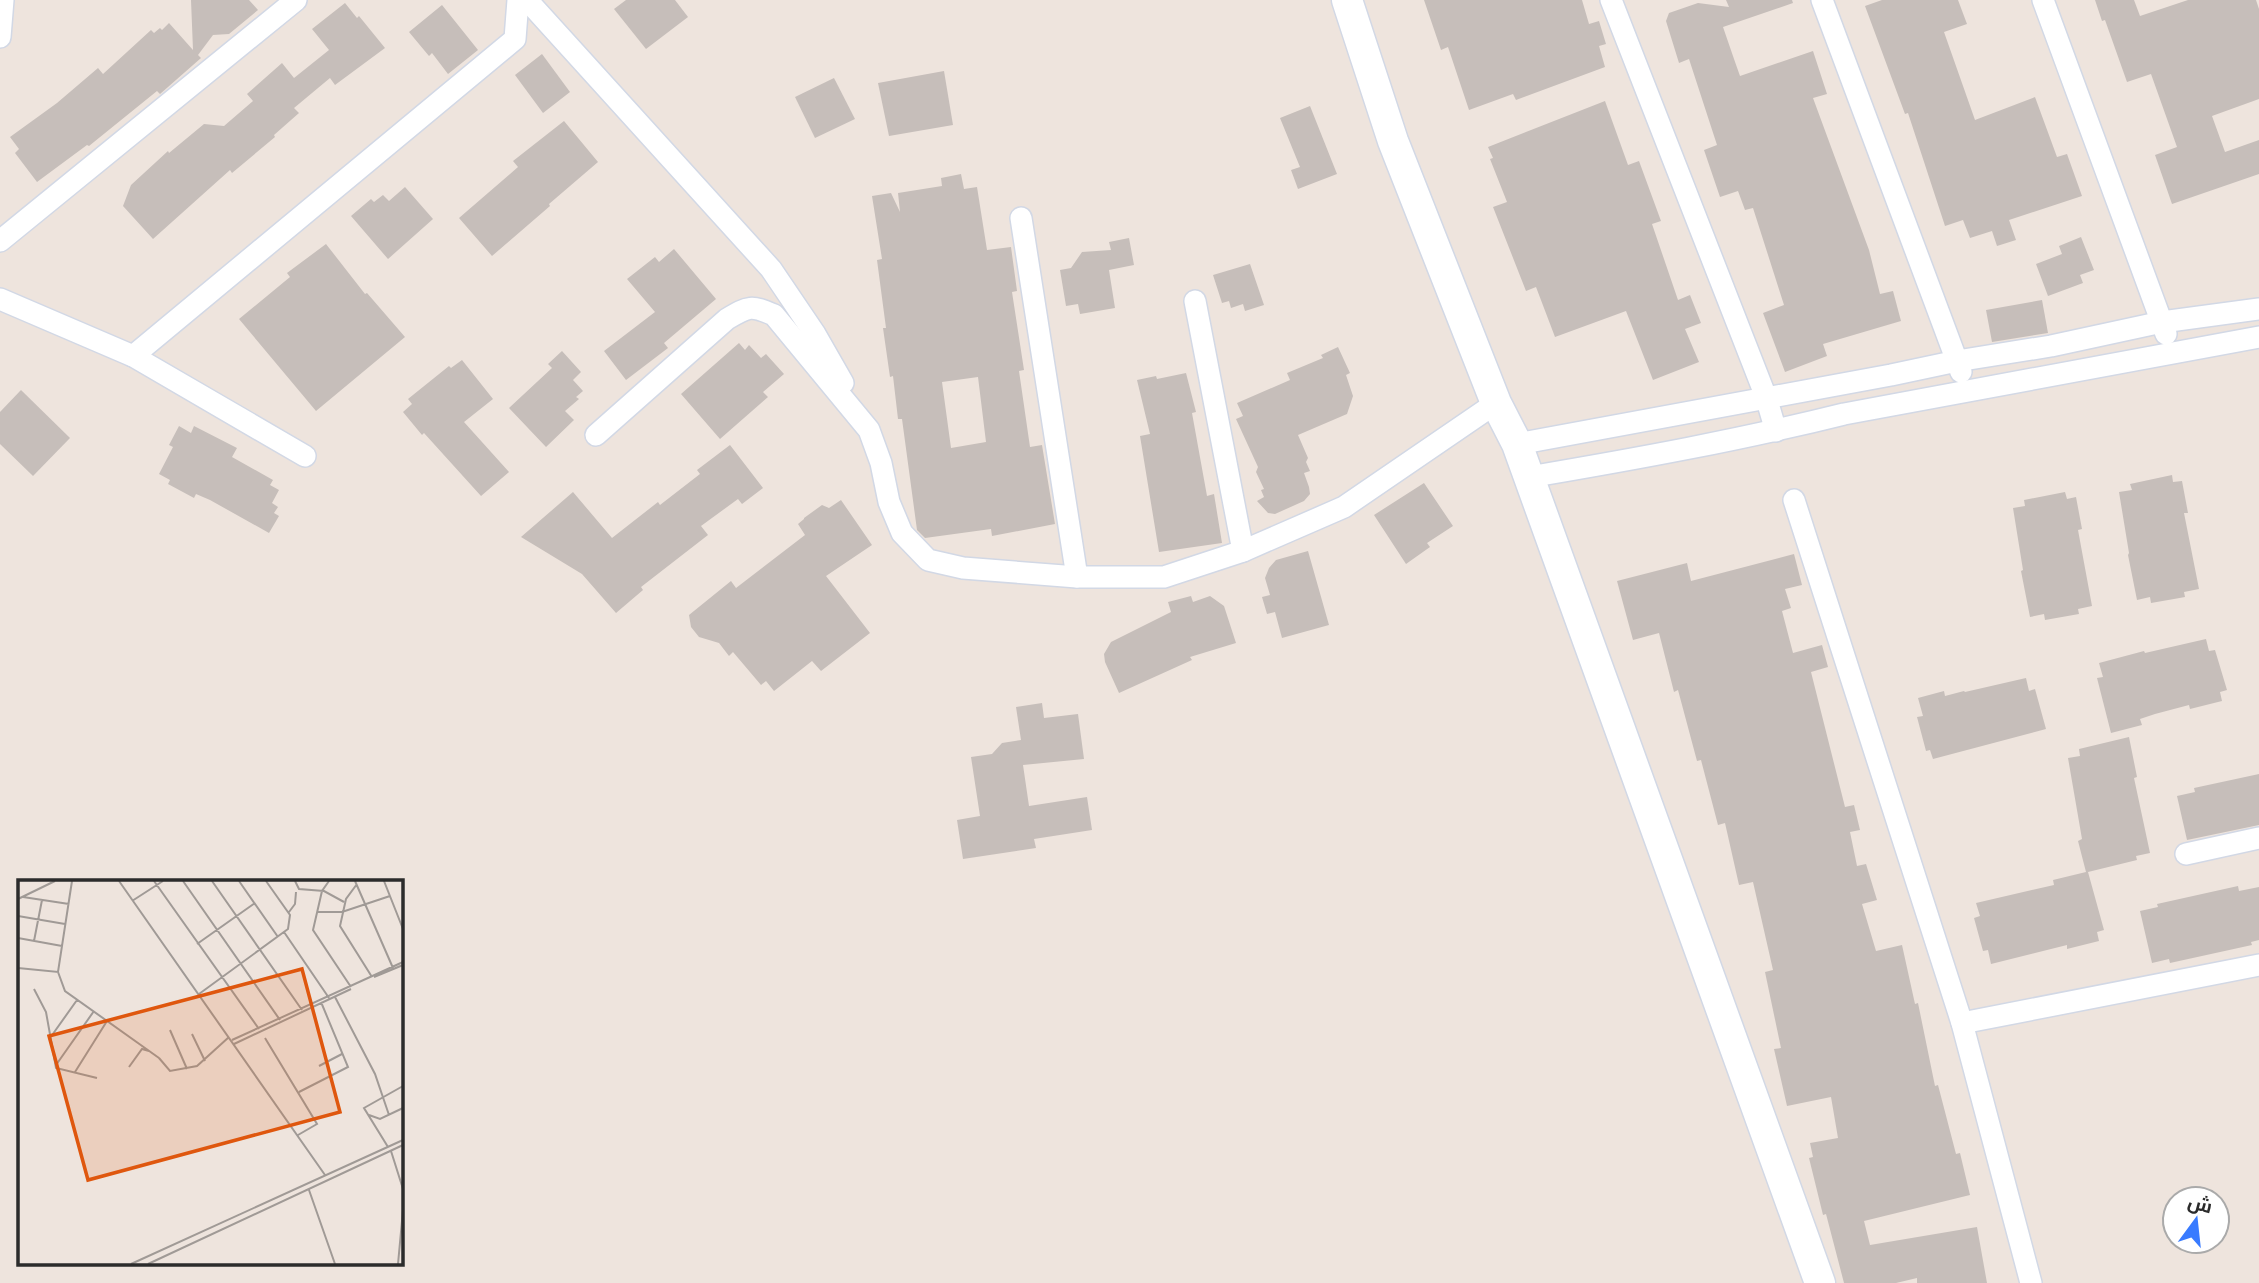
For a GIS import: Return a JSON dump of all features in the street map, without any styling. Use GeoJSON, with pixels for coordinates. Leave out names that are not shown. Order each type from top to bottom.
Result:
{"type":"FeatureCollection","features":[{"type":"Feature","properties":{"kind":"street"},"geometry":{"type":"LineString","coordinates":[[2,18],[23,0]]}},
{"type":"Feature","properties":{"kind":"street"},"geometry":{"type":"LineString","coordinates":[[0,242],[296,0]]}},
{"type":"Feature","properties":{"kind":"street"},"geometry":{"type":"LineString","coordinates":[[133,356],[515,39],[518,0]]}},
{"type":"Feature","properties":{"kind":"street"},"geometry":{"type":"LineString","coordinates":[[527,0],[771,269],[815,334],[869,430],[881,463],[888,502],[902,533],[928,560],[963,568],[1077,577],[1164,577],[1243,551],[1344,507],[1496,403]]}},
{"type":"Feature","properties":{"kind":"street"},"geometry":{"type":"LineString","coordinates":[[1347,0],[1393,141],[1496,403],[1517,444],[1820,1283]]}},
{"type":"Feature","properties":{"kind":"street"},"geometry":{"type":"LineString","coordinates":[[1611,0],[1766,397],[1776,431]]}},
{"type":"Feature","properties":{"kind":"street"},"geometry":{"type":"LineString","coordinates":[[1822,0],[1968,391]]}},
{"type":"Feature","properties":{"kind":"street"},"geometry":{"type":"LineString","coordinates":[[2043,0],[2172,352]]}},
{"type":"Feature","properties":{"kind":"street"},"geometry":{"type":"LineString","coordinates":[[1021,218],[1077,577]]}},
{"type":"Feature","properties":{"kind":"street"},"geometry":{"type":"LineString","coordinates":[[0,299],[133,356],[305,456]]}},
{"type":"Feature","properties":{"kind":"street"},"geometry":{"type":"LineString","coordinates":[[1195,301],[1243,551]]}},
{"type":"Feature","properties":{"kind":"street"},"geometry":{"type":"LineString","coordinates":[[596,435],[727,319],[743,309],[757,308],[774,315],[869,430]]}},
{"type":"Feature","properties":{"kind":"street"},"geometry":{"type":"LineString","coordinates":[[1517,444],[1957,361],[2051,346],[2162,323],[2259,309]]}},
{"type":"Feature","properties":{"kind":"street"},"geometry":{"type":"LineString","coordinates":[[1529,477],[1658,455],[1844,414],[2259,337]]}},
{"type":"Feature","properties":{"kind":"street"},"geometry":{"type":"LineString","coordinates":[[1794,500],[1962,1023],[2031,1283]]}},
{"type":"Feature","properties":{"kind":"street"},"geometry":{"type":"LineString","coordinates":[[2186,854],[2259,838]]}},
{"type":"Feature","properties":{"kind":"street"},"geometry":{"type":"LineString","coordinates":[[1962,1023],[2259,965]]}},
{"type":"Feature","properties":{"kind":"building"},"geometry":{"type":"Polygon","coordinates":[[[191,0],[249,0],[258,10],[229,34],[213,35],[198,55],[201,58],[160,94],[157,91],[89,146],[37,182],[15,153],[19,149],[10,137],[57,103],[98,68],[103,74],[151,30],[154,33],[160,28],[162,30],[169,23],[193,50],[191,0]]]}},
{"type":"Feature","properties":{"kind":"building"},"geometry":{"type":"Polygon","coordinates":[[[626,0],[675,0],[688,17],[646,49],[614,9],[626,0]]]}},
{"type":"Feature","properties":{"kind":"building"},"geometry":{"type":"Polygon","coordinates":[[[1424,0],[1582,0],[1589,24],[1599,21],[1606,44],[1599,46],[1605,67],[1516,100],[1513,94],[1469,110],[1448,47],[1441,50],[1424,0]]]}},
{"type":"Feature","properties":{"kind":"building"},"geometry":{"type":"Polygon","coordinates":[[[1726,0],[1792,0],[1793,3],[1723,27],[1740,76],[1813,51],[1827,94],[1813,98],[1869,250],[1880,294],[1893,291],[1901,321],[1823,344],[1827,356],[1785,372],[1763,313],[1784,305],[1753,208],[1745,210],[1738,191],[1720,197],[1704,150],[1717,145],[1689,59],[1679,63],[1666,21],[1669,13],[1698,3],[1729,7],[1726,0]]]}},
{"type":"Feature","properties":{"kind":"building"},"geometry":{"type":"Polygon","coordinates":[[[1882,0],[1958,0],[1967,24],[1944,32],[1975,120],[2035,97],[2057,157],[2067,154],[2082,196],[2009,220],[2016,240],[1997,246],[1992,231],[1970,238],[1963,220],[1945,226],[1908,113],[1905,114],[1865,6],[1882,0]]]}},
{"type":"Feature","properties":{"kind":"building"},"geometry":{"type":"Polygon","coordinates":[[[2095,0],[2134,0],[2140,16],[2188,0],[2256,0],[2259,9],[2259,99],[2212,116],[2225,152],[2259,140],[2259,174],[2172,204],[2155,155],[2177,147],[2151,74],[2127,82],[2095,0]]]}},
{"type":"Feature","properties":{"kind":"building"},"geometry":{"type":"Polygon","coordinates":[[[345,3],[385,48],[335,85],[330,78],[294,108],[299,113],[274,135],[275,137],[232,173],[230,170],[153,239],[123,206],[131,185],[168,151],[169,153],[204,124],[224,126],[253,101],[247,94],[282,63],[294,78],[329,50],[312,29],[345,3]]]}},
{"type":"Feature","properties":{"kind":"building"},"geometry":{"type":"Polygon","coordinates":[[[442,5],[478,50],[448,74],[432,53],[429,56],[409,32],[442,5]]]}},
{"type":"Feature","properties":{"kind":"building"},"geometry":{"type":"Polygon","coordinates":[[[542,54],[570,92],[543,113],[515,75],[542,54]]]}},
{"type":"Feature","properties":{"kind":"building"},"geometry":{"type":"Polygon","coordinates":[[[944,71],[953,125],[889,136],[878,83],[944,71]]]}},
{"type":"Feature","properties":{"kind":"building"},"geometry":{"type":"Polygon","coordinates":[[[834,78],[855,119],[815,138],[795,97],[834,78]]]}},
{"type":"Feature","properties":{"kind":"building"},"geometry":{"type":"Polygon","coordinates":[[[1605,101],[1628,165],[1639,161],[1661,221],[1652,224],[1678,300],[1690,295],[1701,323],[1685,329],[1699,362],[1653,380],[1626,311],[1555,337],[1536,287],[1526,291],[1493,207],[1507,202],[1488,147],[1605,101]]]}},
{"type":"Feature","properties":{"kind":"building"},"geometry":{"type":"Polygon","coordinates":[[[1310,106],[1337,174],[1298,189],[1291,170],[1300,167],[1280,118],[1310,106]]]}},
{"type":"Feature","properties":{"kind":"building"},"geometry":{"type":"Polygon","coordinates":[[[564,121],[598,162],[492,256],[459,218],[518,167],[513,161],[564,121]]]}},
{"type":"Feature","properties":{"kind":"building"},"geometry":{"type":"Polygon","coordinates":[[[961,174],[964,189],[977,187],[987,250],[1011,247],[1017,291],[1012,292],[1024,370],[1019,371],[1030,447],[1042,445],[1055,524],[992,536],[991,529],[925,538],[917,530],[902,419],[898,419],[883,328],[886,328],[877,260],[882,259],[872,196],[891,193],[900,212],[898,193],[942,186],[941,178],[961,174]],[[978,377],[942,382],[951,448],[986,442],[978,377]]]}},
{"type":"Feature","properties":{"kind":"building"},"geometry":{"type":"Polygon","coordinates":[[[405,187],[433,219],[388,259],[351,216],[371,199],[374,202],[383,195],[389,201],[405,187]]]}},
{"type":"Feature","properties":{"kind":"building"},"geometry":{"type":"Polygon","coordinates":[[[2081,237],[2094,270],[2080,275],[2083,283],[2048,296],[2036,264],[2062,254],[2059,246],[2081,237]]]}},
{"type":"Feature","properties":{"kind":"building"},"geometry":{"type":"Polygon","coordinates":[[[1129,238],[1134,265],[1109,270],[1115,308],[1080,314],[1078,304],[1066,306],[1060,270],[1071,268],[1082,252],[1111,250],[1109,242],[1129,238]]]}},
{"type":"Feature","properties":{"kind":"building"},"geometry":{"type":"Polygon","coordinates":[[[326,244],[365,294],[367,293],[405,337],[316,411],[239,319],[290,277],[287,273],[326,244]]]}},
{"type":"Feature","properties":{"kind":"building"},"geometry":{"type":"Polygon","coordinates":[[[674,249],[716,299],[664,343],[668,348],[626,380],[604,351],[655,312],[627,279],[655,257],[659,262],[674,249]]]}},
{"type":"Feature","properties":{"kind":"building"},"geometry":{"type":"Polygon","coordinates":[[[1250,264],[1264,305],[1245,311],[1243,304],[1231,308],[1229,301],[1222,303],[1213,275],[1250,264]]]}},
{"type":"Feature","properties":{"kind":"building"},"geometry":{"type":"Polygon","coordinates":[[[2042,300],[2048,333],[1992,342],[1986,310],[2042,300]]]}},
{"type":"Feature","properties":{"kind":"building"},"geometry":{"type":"Polygon","coordinates":[[[739,343],[745,350],[749,345],[761,358],[766,354],[784,374],[763,392],[768,397],[720,439],[681,394],[739,343]]]}},
{"type":"Feature","properties":{"kind":"building"},"geometry":{"type":"Polygon","coordinates":[[[1338,347],[1350,373],[1346,375],[1353,396],[1347,414],[1298,435],[1308,458],[1306,462],[1310,471],[1304,473],[1310,494],[1304,501],[1275,514],[1268,513],[1257,501],[1264,497],[1261,490],[1264,489],[1256,472],[1258,467],[1236,419],[1243,416],[1237,403],[1290,380],[1287,373],[1323,358],[1321,355],[1338,347]]]}},
{"type":"Feature","properties":{"kind":"building"},"geometry":{"type":"Polygon","coordinates":[[[562,351],[581,372],[573,380],[583,391],[576,397],[579,399],[565,411],[574,420],[546,447],[509,408],[552,368],[548,364],[562,351]]]}},
{"type":"Feature","properties":{"kind":"building"},"geometry":{"type":"Polygon","coordinates":[[[462,360],[493,399],[464,422],[509,472],[481,496],[403,412],[412,404],[408,399],[449,366],[451,368],[462,360]]]}},
{"type":"Feature","properties":{"kind":"building"},"geometry":{"type":"Polygon","coordinates":[[[1186,373],[1196,412],[1192,413],[1207,496],[1214,494],[1222,543],[1159,552],[1140,436],[1150,434],[1137,380],[1186,373]]]}},
{"type":"Feature","properties":{"kind":"building"},"geometry":{"type":"Polygon","coordinates":[[[21,390],[70,438],[33,476],[0,444],[0,412],[21,390]]]}},
{"type":"Feature","properties":{"kind":"building"},"geometry":{"type":"Polygon","coordinates":[[[179,426],[191,433],[194,426],[237,448],[232,457],[273,480],[270,485],[279,490],[272,503],[278,507],[274,513],[279,516],[269,533],[210,500],[196,494],[194,498],[168,484],[170,480],[159,474],[173,447],[169,445],[179,426]]]}},
{"type":"Feature","properties":{"kind":"building"},"geometry":{"type":"Polygon","coordinates":[[[730,445],[763,488],[742,504],[738,499],[701,526],[708,535],[641,587],[643,590],[616,613],[582,574],[521,537],[573,492],[612,538],[700,474],[697,470],[730,445]]]}},
{"type":"Feature","properties":{"kind":"building"},"geometry":{"type":"Polygon","coordinates":[[[2172,475],[2173,482],[2182,481],[2188,513],[2184,513],[2199,589],[2184,592],[2185,597],[2174,599],[2151,603],[2150,597],[2137,600],[2119,492],[2132,490],[2130,484],[2172,475]]]}},
{"type":"Feature","properties":{"kind":"building"},"geometry":{"type":"Polygon","coordinates":[[[1424,483],[1453,526],[1427,543],[1430,547],[1406,564],[1374,515],[1424,483]]]}},
{"type":"Feature","properties":{"kind":"building"},"geometry":{"type":"Polygon","coordinates":[[[2065,492],[2067,499],[2076,497],[2082,529],[2078,530],[2092,606],[2078,609],[2079,614],[2045,620],[2044,614],[2030,617],[2013,508],[2025,506],[2024,500],[2065,492]]]}},
{"type":"Feature","properties":{"kind":"building"},"geometry":{"type":"Polygon","coordinates":[[[841,500],[872,545],[826,576],[870,633],[821,671],[812,661],[774,691],[766,681],[761,685],[733,652],[729,656],[719,643],[699,637],[691,627],[689,615],[731,581],[736,588],[805,535],[798,524],[804,518],[822,505],[829,508],[841,500]]]}},
{"type":"Feature","properties":{"kind":"building"},"geometry":{"type":"Polygon","coordinates":[[[1308,551],[1329,625],[1282,638],[1275,612],[1267,614],[1262,597],[1270,595],[1265,578],[1276,560],[1308,551]]]}},
{"type":"Feature","properties":{"kind":"building"},"geometry":{"type":"Polygon","coordinates":[[[1794,554],[1802,585],[1785,589],[1791,608],[1782,611],[1793,653],[1822,645],[1828,667],[1811,672],[1845,807],[1854,805],[1860,830],[1850,832],[1857,866],[1866,864],[1877,900],[1862,904],[1876,951],[1902,945],[1915,1004],[1918,1003],[1935,1086],[1938,1085],[1956,1154],[1960,1153],[1970,1195],[1864,1221],[1870,1245],[1977,1227],[1987,1283],[1917,1283],[1917,1278],[1896,1283],[1844,1283],[1809,1158],[1813,1157],[1810,1143],[1838,1138],[1831,1097],[1787,1106],[1774,1049],[1781,1048],[1765,972],[1773,970],[1753,882],[1739,885],[1725,823],[1718,825],[1701,760],[1697,761],[1678,690],[1674,692],[1659,633],[1633,640],[1617,581],[1687,563],[1691,581],[1794,554]]]}},
{"type":"Feature","properties":{"kind":"building"},"geometry":{"type":"Polygon","coordinates":[[[1191,596],[1193,602],[1210,596],[1224,606],[1236,643],[1190,657],[1192,660],[1119,693],[1105,662],[1104,654],[1111,642],[1171,612],[1168,602],[1191,596]]]}},
{"type":"Feature","properties":{"kind":"building"},"geometry":{"type":"Polygon","coordinates":[[[2206,639],[2209,651],[2215,650],[2227,690],[2220,692],[2222,701],[2190,709],[2189,705],[2155,714],[2140,719],[2142,725],[2111,733],[2097,678],[2103,677],[2099,663],[2206,639]]]}},
{"type":"Feature","properties":{"kind":"building"},"geometry":{"type":"Polygon","coordinates":[[[2026,678],[2029,691],[2035,689],[2046,729],[1933,759],[1930,750],[1926,751],[1917,717],[1923,716],[1918,698],[1944,691],[1945,696],[2026,678]]]}},
{"type":"Feature","properties":{"kind":"building"},"geometry":{"type":"Polygon","coordinates":[[[1042,703],[1044,718],[1078,714],[1084,759],[1023,765],[1029,806],[1087,797],[1092,830],[1034,839],[1036,848],[963,859],[957,820],[980,816],[971,757],[992,754],[1002,743],[1021,740],[1016,707],[1042,703]]]}},
{"type":"Feature","properties":{"kind":"building"},"geometry":{"type":"Polygon","coordinates":[[[2129,737],[2137,777],[2134,778],[2150,853],[2136,856],[2137,860],[2088,872],[2104,930],[2097,932],[2099,941],[2067,949],[2067,945],[1991,964],[1988,950],[1983,951],[1974,918],[1980,916],[1976,903],[2054,885],[2053,880],[2086,872],[2078,841],[2082,839],[2068,758],[2080,756],[2079,749],[2129,737]]]}},
{"type":"Feature","properties":{"kind":"building"},"geometry":{"type":"Polygon","coordinates":[[[2259,774],[2259,825],[2187,840],[2177,796],[2195,792],[2194,788],[2259,774]]]}},
{"type":"Feature","properties":{"kind":"building"},"geometry":{"type":"Polygon","coordinates":[[[2238,886],[2239,891],[2259,887],[2259,940],[2251,942],[2252,945],[2170,963],[2169,959],[2152,963],[2140,911],[2158,907],[2157,904],[2238,886]]]}}]}
